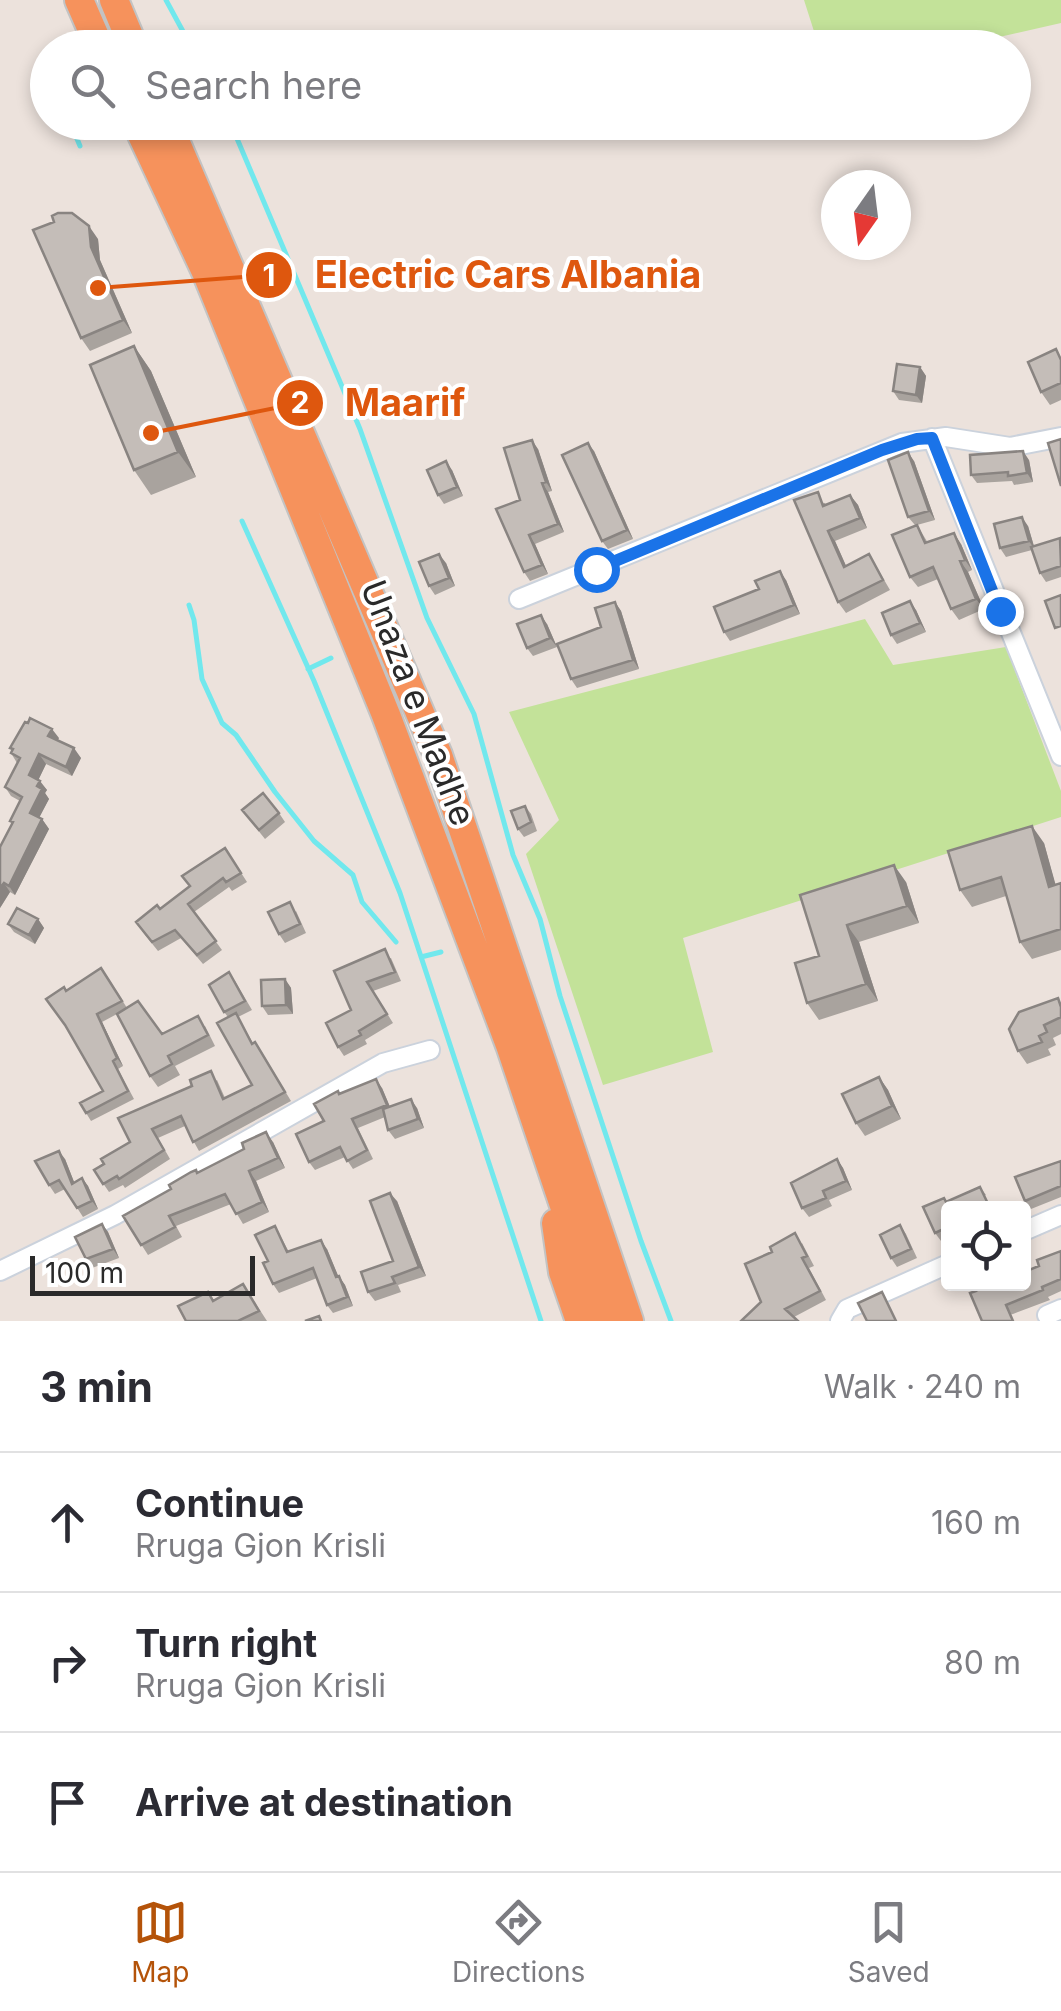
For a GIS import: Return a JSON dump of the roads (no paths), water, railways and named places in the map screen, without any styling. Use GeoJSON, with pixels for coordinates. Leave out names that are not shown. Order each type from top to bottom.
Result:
{"type":"FeatureCollection","features":[{"type":"Feature","properties":{"kind":"highway"},"geometry":{"type":"LineString","coordinates":[[78,0],[92,30]]}},
{"type":"Feature","properties":{"kind":"highway"},"geometry":{"type":"LineString","coordinates":[[114,0],[126,30]]}},
{"type":"Feature","properties":{"kind":"highway","name":"Unaza e Madhe"},"geometry":{"type":"LineString","coordinates":[[144,140],[207,274],[386,715],[510,1045],[603,1321]]}},
{"type":"Feature","properties":{"kind":"highway","name":"Unaza e Madhe"},"geometry":{"type":"LineString","coordinates":[[175,140],[414,692],[466,834],[629,1321]]}},
{"type":"Feature","properties":{"kind":"highway"},"geometry":{"type":"LineString","coordinates":[[556,1186],[556,1234],[563,1272],[580,1321]]}},
{"type":"Feature","properties":{"kind":"highway"},"geometry":{"type":"LineString","coordinates":[[608,1260],[646,1321]]}},
{"type":"Feature","properties":{"kind":"street"},"geometry":{"type":"LineString","coordinates":[[519,598],[917,439],[961,438],[1010,447],[1061,437]]}},
{"type":"Feature","properties":{"kind":"street"},"geometry":{"type":"LineString","coordinates":[[932,438],[1061,756]]}},
{"type":"Feature","properties":{"kind":"street"},"geometry":{"type":"LineString","coordinates":[[0,1271],[115,1215],[383,1063],[430,1050]]}},
{"type":"Feature","properties":{"kind":"street"},"geometry":{"type":"LineString","coordinates":[[1031,1228],[1061,1215]]}},
{"type":"Feature","properties":{"kind":"street"},"geometry":{"type":"LineString","coordinates":[[840,1321],[847,1309],[941,1267]]}},
{"type":"Feature","properties":{"kind":"waterway"},"geometry":{"type":"LineString","coordinates":[[166,0],[182,30]]}},
{"type":"Feature","properties":{"kind":"waterway"},"geometry":{"type":"LineString","coordinates":[[78,140],[80,146]]}},
{"type":"Feature","properties":{"kind":"waterway"},"geometry":{"type":"LineString","coordinates":[[238,140],[360,429],[427,618],[474,714],[513,855],[540,919],[560,996],[671,1321]]}},
{"type":"Feature","properties":{"kind":"waterway"},"geometry":{"type":"LineString","coordinates":[[242,521],[314,681],[400,893],[541,1321]]}},
{"type":"Feature","properties":{"kind":"waterway"},"geometry":{"type":"LineString","coordinates":[[189,605],[202,679],[222,723],[236,735],[314,841],[353,875],[362,902],[396,942]]}},
{"type":"Feature","properties":{"kind":"waterway"},"geometry":{"type":"LineString","coordinates":[[308,669],[331,658]]}},
{"type":"Feature","properties":{"kind":"waterway"},"geometry":{"type":"LineString","coordinates":[[421,957],[441,952]]}},
{"type":"Feature","properties":{"kind":"place","name":"Electric Cars Albania"},"geometry":{"type":"Point","coordinates":[98,288]}},
{"type":"Feature","properties":{"kind":"place","name":"Maarif"},"geometry":{"type":"Point","coordinates":[151,433]}}]}
